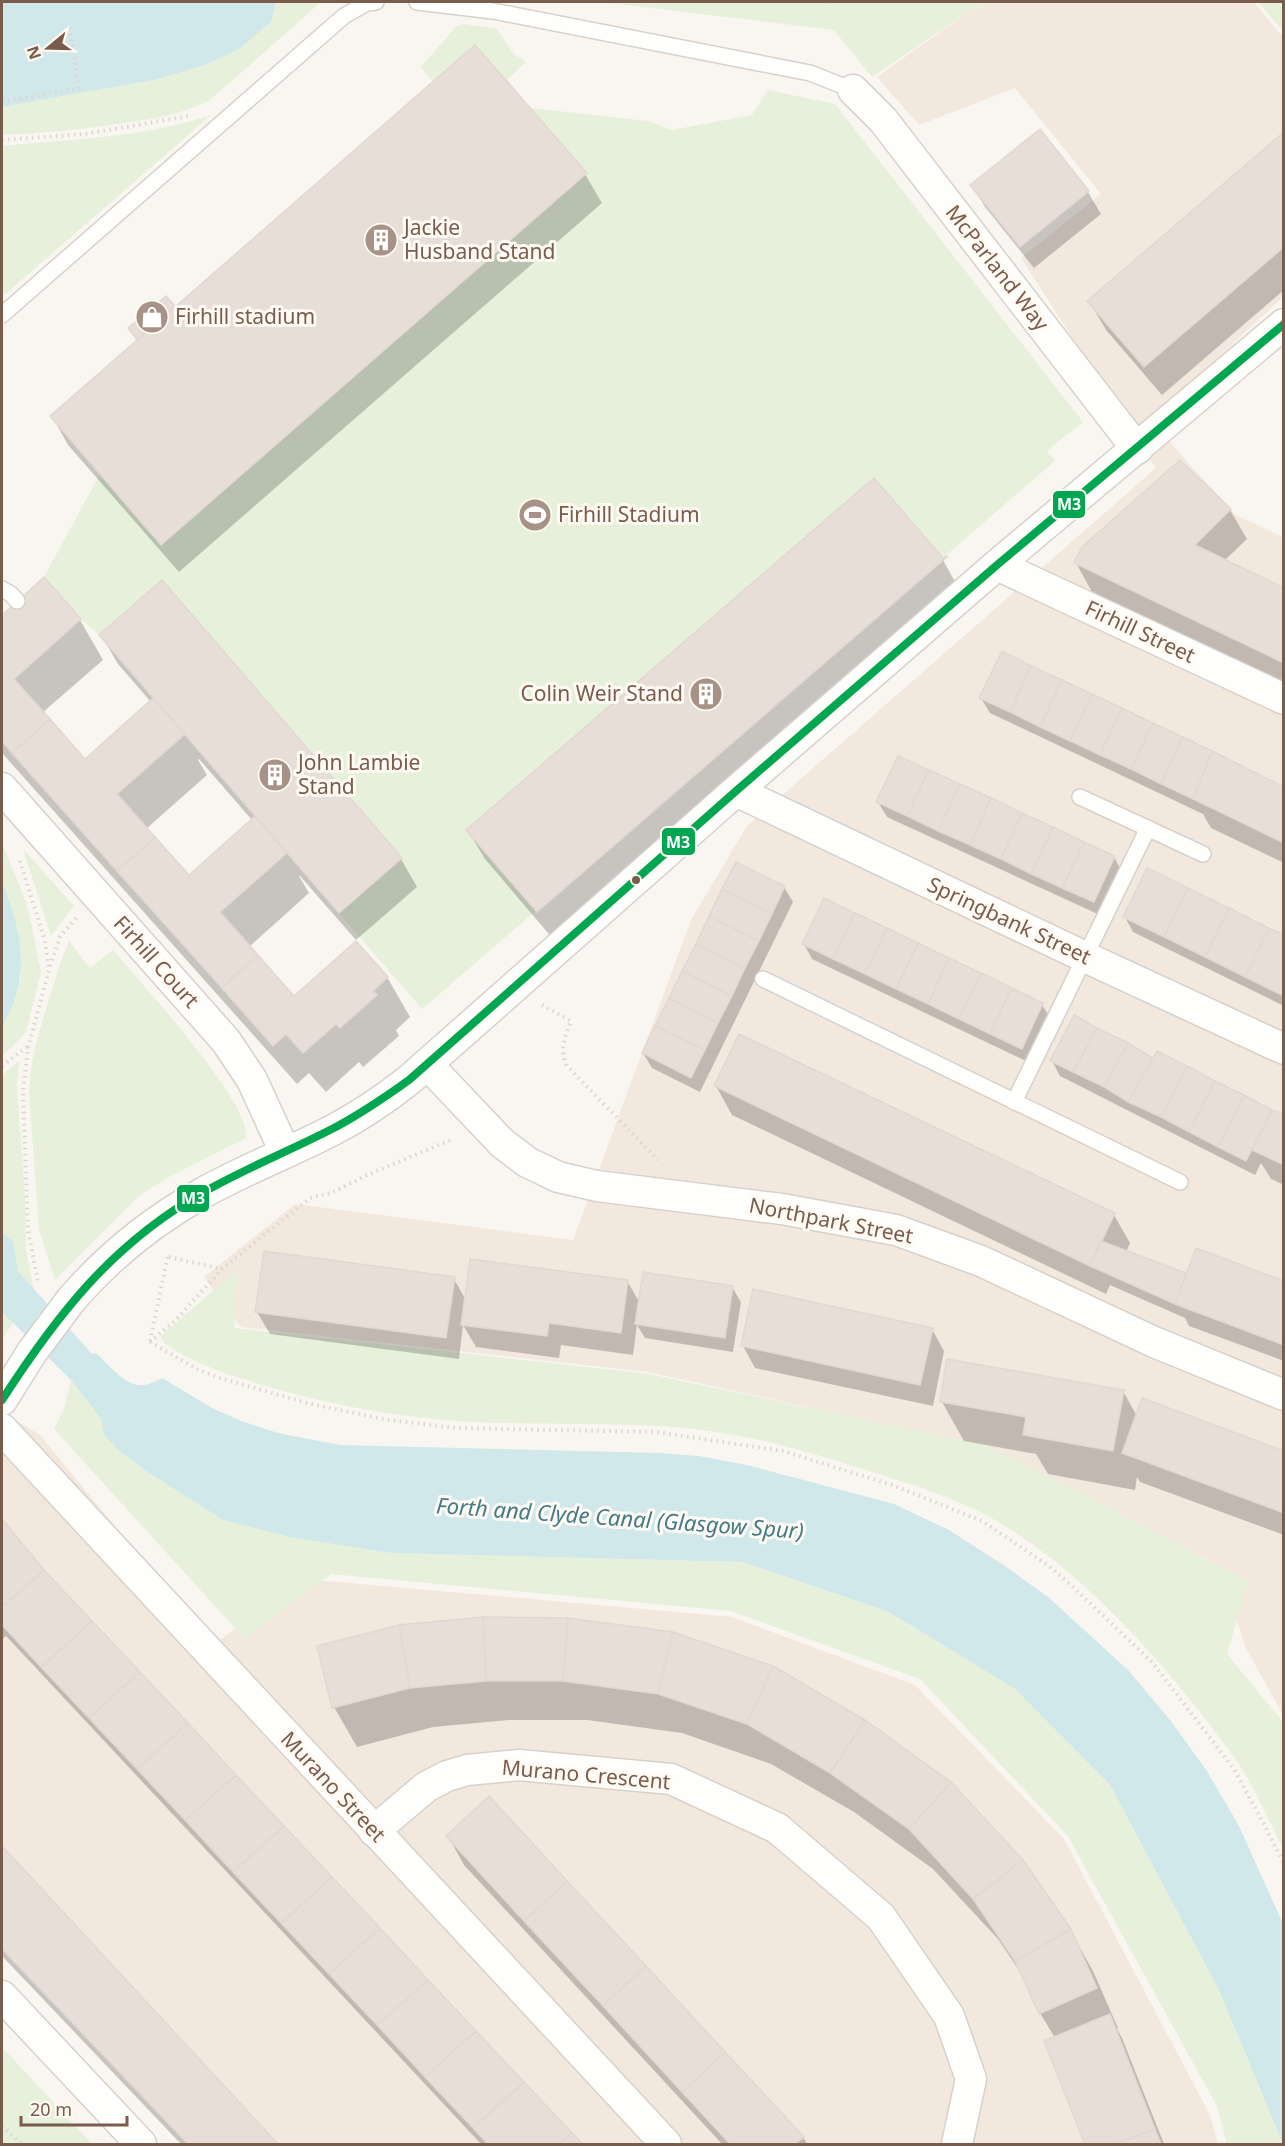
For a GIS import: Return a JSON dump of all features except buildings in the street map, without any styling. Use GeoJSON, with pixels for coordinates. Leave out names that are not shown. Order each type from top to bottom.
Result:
{"type":"FeatureCollection","features":[{"type":"Feature","properties":{"kind":"street","name":"McParland Way"},"geometry":{"type":"LineString","coordinates":[[853,90],[883,120],[1137,448]]}},
{"type":"Feature","properties":{"kind":"street"},"geometry":{"type":"LineString","coordinates":[[2,1400],[32,1352],[71,1300],[116,1253],[147,1228],[201,1194],[348,1122],[391,1095],[997,565],[1284,324]]}},
{"type":"Feature","properties":{"kind":"street","name":"Firhill Street"},"geometry":{"type":"LineString","coordinates":[[997,565],[1284,699]]}},
{"type":"Feature","properties":{"kind":"street","name":"Firhill Court"},"geometry":{"type":"LineString","coordinates":[[2,788],[226,1041],[252,1080],[285,1152]]}},
{"type":"Feature","properties":{"kind":"street","name":"Springbank Street"},"geometry":{"type":"LineString","coordinates":[[736,791],[1284,1049]]}},
{"type":"Feature","properties":{"kind":"street","name":"Northpark Street"},"geometry":{"type":"LineString","coordinates":[[427,1064],[484,1126],[515,1154],[542,1171],[597,1186],[658,1192],[831,1217],[896,1230],[1014,1275],[1154,1342],[1284,1395]]}},
{"type":"Feature","properties":{"kind":"street","name":"Murano Street"},"geometry":{"type":"LineString","coordinates":[[2,1429],[666,2145]]}},
{"type":"Feature","properties":{"kind":"street","name":"Murano Crescent"},"geometry":{"type":"LineString","coordinates":[[374,1832],[426,1787],[447,1776],[467,1770],[519,1765],[671,1779],[777,1828],[881,1917],[949,2016],[971,2079],[957,2145]]}},
{"type":"Feature","properties":{"kind":"street"},"geometry":{"type":"LineString","coordinates":[[2,1996],[141,2145]]}},
{"type":"Feature","properties":{"kind":"lane"},"geometry":{"type":"LineString","coordinates":[[2,315],[344,16],[367,3],[376,2]]}},
{"type":"Feature","properties":{"kind":"lane"},"geometry":{"type":"LineString","coordinates":[[417,2],[493,12],[810,73],[853,90]]}},
{"type":"Feature","properties":{"kind":"lane"},"geometry":{"type":"LineString","coordinates":[[2,589],[17,601]]}},
{"type":"Feature","properties":{"kind":"lane"},"geometry":{"type":"LineString","coordinates":[[1080,796],[1203,854]]}},
{"type":"Feature","properties":{"kind":"lane"},"geometry":{"type":"LineString","coordinates":[[1014,1102],[1148,828]]}},
{"type":"Feature","properties":{"kind":"lane"},"geometry":{"type":"LineString","coordinates":[[763,979],[1180,1182]]}},
{"type":"Feature","properties":{"kind":"path"},"geometry":{"type":"LineString","coordinates":[[830,2],[831,7]]}},
{"type":"Feature","properties":{"kind":"path"},"geometry":{"type":"LineString","coordinates":[[2,102],[79,88],[69,27]]}},
{"type":"Feature","properties":{"kind":"path"},"geometry":{"type":"LineString","coordinates":[[2,140],[105,132],[198,113]]}},
{"type":"Feature","properties":{"kind":"path"},"geometry":{"type":"LineString","coordinates":[[17,851],[45,941],[49,970]]}},
{"type":"Feature","properties":{"kind":"path"},"geometry":{"type":"LineString","coordinates":[[38,1283],[28,1230],[22,1092],[29,1044],[55,948],[67,927],[98,897]]}},
{"type":"Feature","properties":{"kind":"path"},"geometry":{"type":"LineString","coordinates":[[514,989],[571,1022],[563,1044],[564,1060],[567,1066],[661,1164],[658,1192]]}},
{"type":"Feature","properties":{"kind":"path"},"geometry":{"type":"LineString","coordinates":[[2,1066],[29,1044]]}},
{"type":"Feature","properties":{"kind":"path"},"geometry":{"type":"LineString","coordinates":[[150,1342],[176,1320],[222,1269],[310,1198],[331,1193],[367,1174],[484,1126]]}},
{"type":"Feature","properties":{"kind":"path"},"geometry":{"type":"LineString","coordinates":[[147,1228],[169,1257],[222,1269]]}},
{"type":"Feature","properties":{"kind":"path"},"geometry":{"type":"LineString","coordinates":[[150,1342],[169,1257]]}},
{"type":"Feature","properties":{"kind":"path"},"geometry":{"type":"LineString","coordinates":[[150,1342],[196,1369],[307,1403],[383,1419],[456,1428],[656,1432],[783,1451],[892,1485],[982,1521],[1049,1566],[1152,1662],[1234,1769],[1284,1864]]}},
{"type":"Feature","properties":{"kind":"path"},"geometry":{"type":"LineString","coordinates":[[2,2126],[21,2145]]}},
{"type":"Feature","properties":{"kind":"shaded area"},"geometry":{"type":"Polygon","coordinates":[[[1000,2],[1254,2],[1280,34],[1283,34],[1283,297],[1150,421],[1236,515],[1283,537],[1283,1715],[1246,1648],[1217,1564],[979,1445],[648,1372],[241,1327],[204,1277],[295,1204],[573,1240],[691,920],[747,826],[1156,468],[1021,258],[1101,194],[1015,88],[919,125],[877,77],[972,9],[1000,2]]]}},
{"type":"Feature","properties":{"kind":"shaded area"},"geometry":{"type":"Polygon","coordinates":[[[2,1412],[40,1435],[213,1645],[304,1579],[732,1617],[915,1685],[1064,1839],[1210,2115],[1218,2144],[197,2144],[2,1939],[2,1412]]]}},
{"type":"Feature","properties":{"kind":"green space"},"geometry":{"type":"Polygon","coordinates":[[[276,2],[321,2],[210,100],[201,105],[172,114],[98,127],[2,135],[2,107],[158,79],[205,65],[239,49],[271,22],[276,2]]]}},
{"type":"Feature","properties":{"kind":"green space"},"geometry":{"type":"Polygon","coordinates":[[[602,2],[1000,2],[972,9],[872,77],[834,30],[602,2]]]}},
{"type":"Feature","properties":{"kind":"green space"},"geometry":{"type":"Polygon","coordinates":[[[1258,2],[1283,2],[1283,31],[1258,2]]]}},
{"type":"Feature","properties":{"kind":"green space","name":"Firhill Stadium"},"geometry":{"type":"Polygon","coordinates":[[[464,24],[497,29],[514,54],[526,62],[507,80],[531,108],[648,121],[672,130],[752,115],[768,90],[835,104],[1083,422],[1047,451],[1055,461],[422,1009],[99,635],[81,619],[44,577],[100,474],[50,416],[439,76],[432,81],[421,67],[457,26],[464,24]]]}},
{"type":"Feature","properties":{"kind":"green space"},"geometry":{"type":"Polygon","coordinates":[[[211,115],[2,297],[2,146],[160,129],[211,115]]]}},
{"type":"Feature","properties":{"kind":"green space"},"geometry":{"type":"Polygon","coordinates":[[[2,843],[29,913],[41,972],[26,1032],[2,1057],[2,1026],[17,995],[21,975],[17,927],[2,882],[2,843]]]}},
{"type":"Feature","properties":{"kind":"green space"},"geometry":{"type":"Polygon","coordinates":[[[23,849],[74,906],[51,936],[23,849]]]}},
{"type":"Feature","properties":{"kind":"green space"},"geometry":{"type":"Polygon","coordinates":[[[69,941],[90,968],[113,950],[213,1071],[243,1121],[246,1138],[167,1178],[140,1195],[55,1280],[39,1230],[29,1093],[38,1036],[69,941]]]}},
{"type":"Feature","properties":{"kind":"green space"},"geometry":{"type":"Polygon","coordinates":[[[19,1061],[17,1086],[25,1196],[26,1249],[34,1291],[17,1271],[13,1241],[2,1233],[2,1075],[19,1061]]]}},
{"type":"Feature","properties":{"kind":"green space"},"geometry":{"type":"Polygon","coordinates":[[[237,1270],[234,1328],[649,1374],[985,1445],[1248,1581],[1227,1654],[1283,1722],[1283,1849],[1234,1757],[1150,1653],[1118,1618],[1049,1557],[1013,1531],[976,1510],[946,1497],[827,1458],[773,1443],[718,1432],[663,1426],[470,1422],[355,1408],[239,1378],[213,1369],[164,1343],[161,1338],[163,1334],[237,1270]]]}},
{"type":"Feature","properties":{"kind":"green space"},"geometry":{"type":"Polygon","coordinates":[[[2,1312],[14,1322],[2,1339],[2,1312]]]}},
{"type":"Feature","properties":{"kind":"green space"},"geometry":{"type":"Polygon","coordinates":[[[71,1380],[101,1419],[104,1435],[117,1449],[146,1471],[223,1520],[289,1537],[391,1553],[743,1562],[889,1612],[1015,1689],[1110,1785],[1219,1990],[1283,2144],[1227,2144],[1217,2106],[1067,1835],[920,1679],[731,1611],[331,1574],[245,1639],[54,1429],[64,1409],[71,1380]]]}},
{"type":"Feature","properties":{"kind":"green space"},"geometry":{"type":"Polygon","coordinates":[[[2,2047],[92,2144],[2,2144],[2,2047]]]}},
{"type":"Feature","properties":{"kind":"water"},"geometry":{"type":"Polygon","coordinates":[[[2,2],[276,2],[271,22],[239,49],[205,65],[158,79],[2,107],[2,2]]]}},
{"type":"Feature","properties":{"kind":"water"},"geometry":{"type":"Polygon","coordinates":[[[2,882],[15,919],[21,955],[17,991],[2,1026],[2,882]]]}},
{"type":"Feature","properties":{"kind":"water","name":"Forth and Clyde Canal (Glasgow Spur)"},"geometry":{"type":"Polygon","coordinates":[[[2,1233],[13,1241],[18,1271],[92,1354],[96,1353],[131,1383],[144,1385],[162,1378],[212,1408],[241,1421],[278,1433],[340,1445],[661,1453],[699,1456],[747,1465],[894,1504],[949,1530],[1005,1566],[1048,1597],[1128,1670],[1170,1720],[1207,1771],[1239,1826],[1283,1924],[1283,2144],[1219,1990],[1110,1785],[1015,1689],[889,1612],[743,1562],[391,1553],[289,1537],[223,1520],[146,1471],[117,1449],[104,1435],[101,1419],[71,1380],[2,1312],[2,1233]]]}},
{"type":"Feature","properties":{"kind":"transit line","name":"M3"},"geometry":{"type":"LineString","coordinates":[[2,1400],[66,1311],[114,1258],[141,1235],[202,1193],[342,1124],[409,1080],[736,791],[997,565],[1284,324]]}},
{"type":"Feature","properties":{"kind":"place","name":"Jackie Husband Stand"},"geometry":{"type":"Point","coordinates":[381,240]}},
{"type":"Feature","properties":{"kind":"place","name":"Firhill stadium"},"geometry":{"type":"Point","coordinates":[152,317]}},
{"type":"Feature","properties":{"kind":"place","name":"Firhill Stadium"},"geometry":{"type":"Point","coordinates":[535,515]}},
{"type":"Feature","properties":{"kind":"place","name":"Colin Weir Stand"},"geometry":{"type":"Point","coordinates":[706,694]}},
{"type":"Feature","properties":{"kind":"place","name":"John Lambie Stand"},"geometry":{"type":"Point","coordinates":[275,775]}}]}
